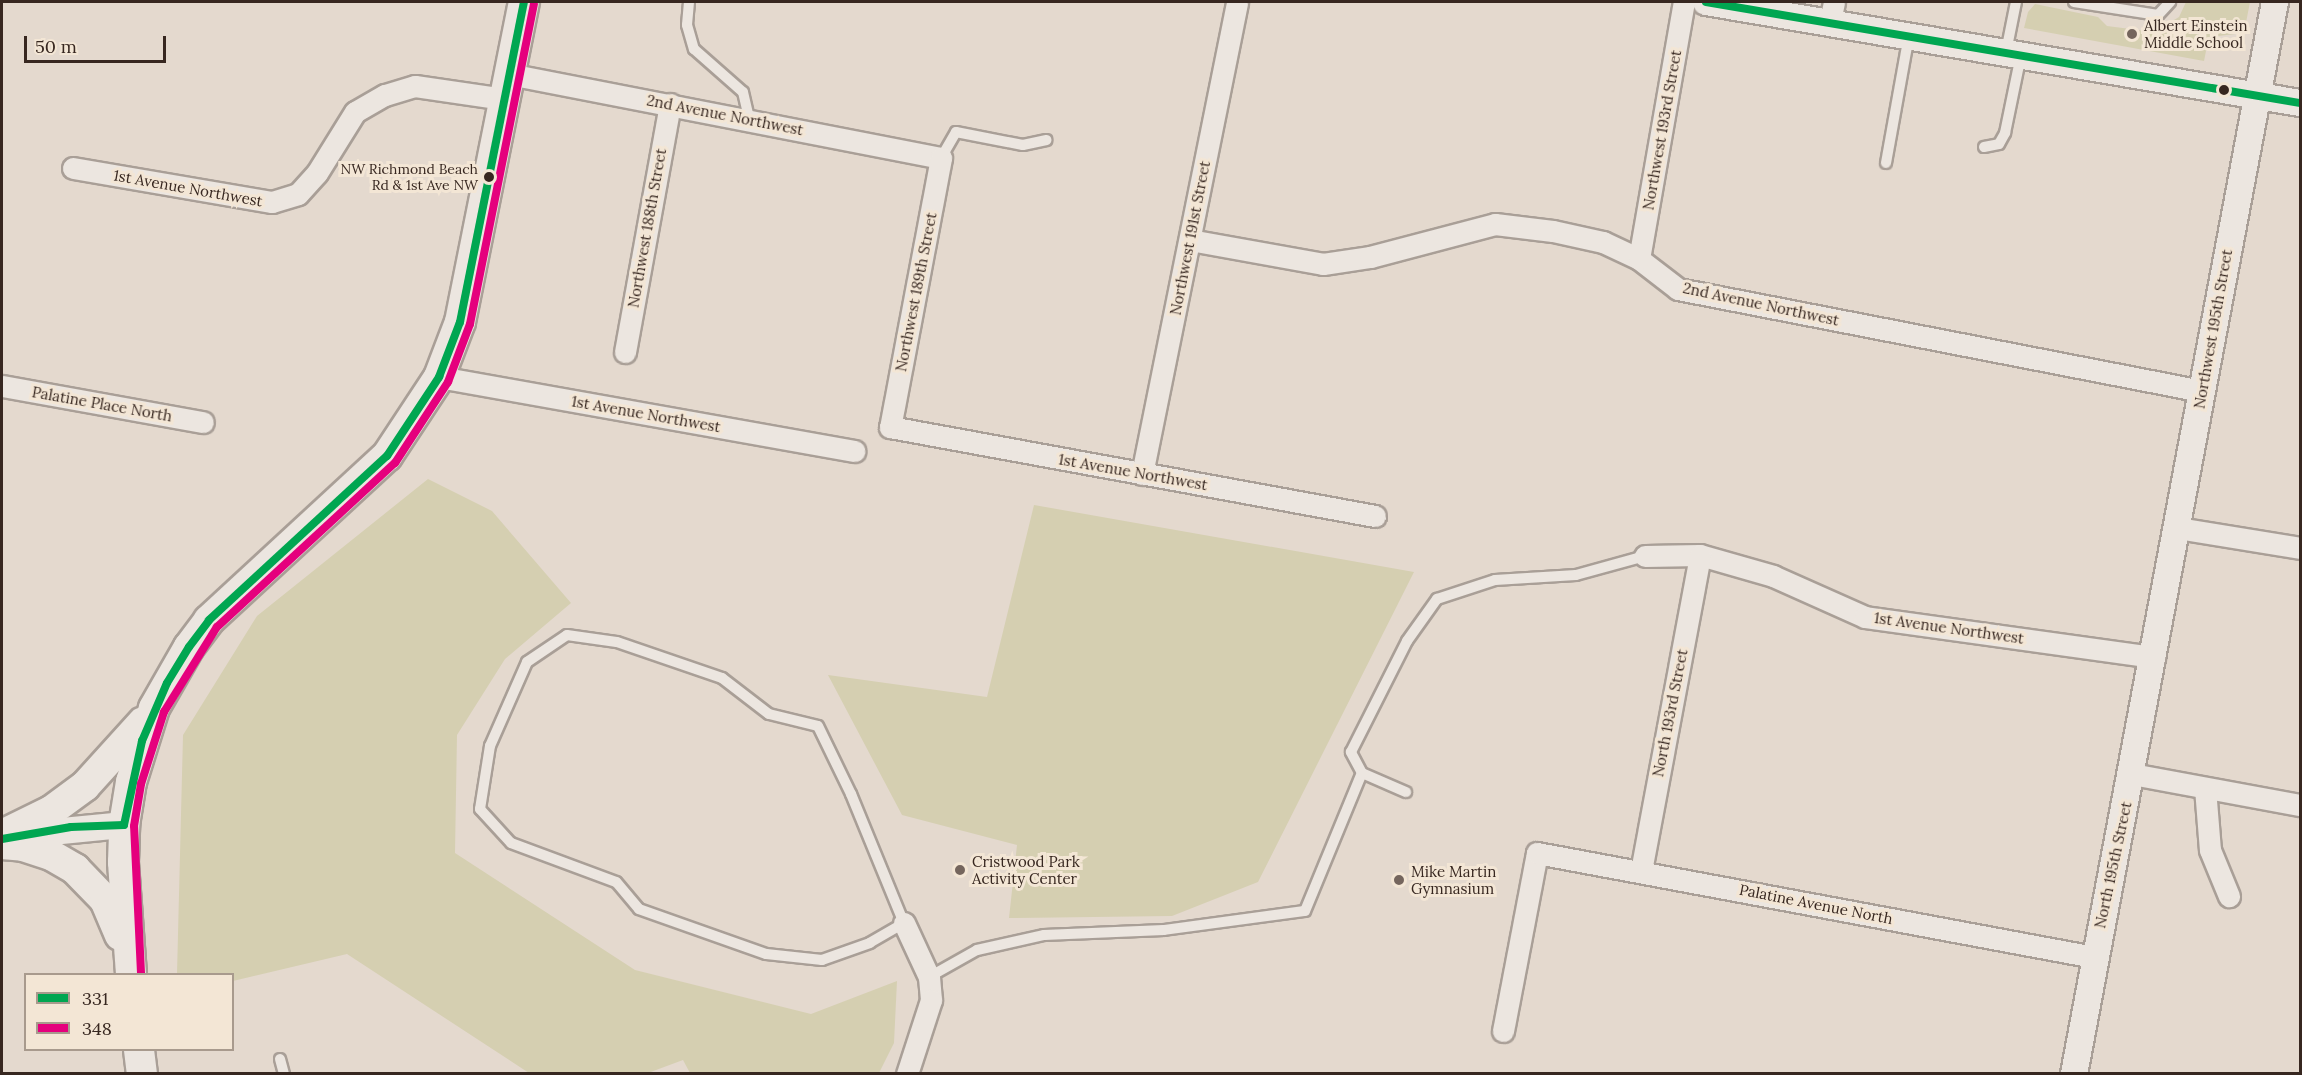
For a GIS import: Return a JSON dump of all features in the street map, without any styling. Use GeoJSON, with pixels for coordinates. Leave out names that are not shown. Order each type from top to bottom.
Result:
{"type":"FeatureCollection","features":[{"type":"Feature","properties":{"kind":"main road"},"geometry":{"type":"LineString","coordinates":[[2,837],[51,811],[85,786],[154,708],[189,647],[209,620],[387,456],[439,377],[460,322],[524,2]]}},
{"type":"Feature","properties":{"kind":"main road"},"geometry":{"type":"LineString","coordinates":[[131,967],[124,825],[131,782],[154,708]]}},
{"type":"Feature","properties":{"kind":"main road"},"geometry":{"type":"LineString","coordinates":[[2,844],[23,846],[51,855],[89,881],[105,900],[131,967]]}},
{"type":"Feature","properties":{"kind":"main road"},"geometry":{"type":"LineString","coordinates":[[139,1051],[141,1074]]}},
{"type":"Feature","properties":{"kind":"street","name":"Northwest 191st Street"},"geometry":{"type":"LineString","coordinates":[[1142,474],[1237,2]]}},
{"type":"Feature","properties":{"kind":"street","name":"Northwest 193rd Street"},"geometry":{"type":"LineString","coordinates":[[1639,259],[1684,2]]}},
{"type":"Feature","properties":{"kind":"street"},"geometry":{"type":"LineString","coordinates":[[1706,2],[1832,11],[1909,35],[2301,103]]}},
{"type":"Feature","properties":{"kind":"street","name":"Northwest 195th Street"},"geometry":{"type":"LineString","coordinates":[[2154,657],[2275,2]]}},
{"type":"Feature","properties":{"kind":"street","name":"1st Avenue Northwest"},"geometry":{"type":"LineString","coordinates":[[73,168],[272,202],[298,194],[317,173],[355,112],[385,95],[415,86],[507,87]]}},
{"type":"Feature","properties":{"kind":"street","name":"2nd Avenue Northwest"},"geometry":{"type":"LineString","coordinates":[[507,87],[670,104],[941,158]]}},
{"type":"Feature","properties":{"kind":"street","name":"Northwest 188th Street"},"geometry":{"type":"LineString","coordinates":[[625,352],[670,104]]}},
{"type":"Feature","properties":{"kind":"street","name":"Northwest 189th Street"},"geometry":{"type":"LineString","coordinates":[[891,427],[941,158]]}},
{"type":"Feature","properties":{"kind":"street","name":"2nd Avenue Northwest"},"geometry":{"type":"LineString","coordinates":[[1190,240],[1323,264],[1370,257],[1495,224],[1553,231],[1603,242],[1639,259],[1678,289],[2202,391]]}},
{"type":"Feature","properties":{"kind":"street","name":"1st Avenue Northwest"},"geometry":{"type":"LineString","coordinates":[[439,377],[854,451]]}},
{"type":"Feature","properties":{"kind":"street","name":"Palatine Place North"},"geometry":{"type":"LineString","coordinates":[[2,386],[203,422]]}},
{"type":"Feature","properties":{"kind":"street","name":"1st Avenue Northwest"},"geometry":{"type":"LineString","coordinates":[[891,427],[1375,516]]}},
{"type":"Feature","properties":{"kind":"street"},"geometry":{"type":"LineString","coordinates":[[2178,528],[2301,548]]}},
{"type":"Feature","properties":{"kind":"street","name":"1st Avenue Northwest"},"geometry":{"type":"LineString","coordinates":[[1645,556],[1700,555],[1773,576],[1865,617],[2154,657]]}},
{"type":"Feature","properties":{"kind":"street","name":"North 193rd Street"},"geometry":{"type":"LineString","coordinates":[[1641,871],[1700,555]]}},
{"type":"Feature","properties":{"kind":"street","name":"North 195th Street"},"geometry":{"type":"LineString","coordinates":[[2074,1074],[2094,957],[2154,657]]}},
{"type":"Feature","properties":{"kind":"street"},"geometry":{"type":"LineString","coordinates":[[2132,774],[2301,805]]}},
{"type":"Feature","properties":{"kind":"street"},"geometry":{"type":"LineString","coordinates":[[2205,789],[2210,850],[2229,896]]}},
{"type":"Feature","properties":{"kind":"street"},"geometry":{"type":"LineString","coordinates":[[2,837],[71,827],[124,825]]}},
{"type":"Feature","properties":{"kind":"street","name":"Palatine Avenue North"},"geometry":{"type":"LineString","coordinates":[[1503,1031],[1537,853],[2094,957]]}},
{"type":"Feature","properties":{"kind":"street"},"geometry":{"type":"LineString","coordinates":[[904,923],[929,977],[931,1000],[907,1074]]}},
{"type":"Feature","properties":{"kind":"lane"},"geometry":{"type":"LineString","coordinates":[[689,2],[687,25],[694,49],[742,92],[749,119]]}},
{"type":"Feature","properties":{"kind":"lane"},"geometry":{"type":"LineString","coordinates":[[1984,147],[1999,144],[2005,133],[2014,53],[2016,2]]}},
{"type":"Feature","properties":{"kind":"lane"},"geometry":{"type":"LineString","coordinates":[[2074,2],[2158,15],[2170,2]]}},
{"type":"Feature","properties":{"kind":"lane"},"geometry":{"type":"LineString","coordinates":[[1886,164],[1909,35]]}},
{"type":"Feature","properties":{"kind":"lane"},"geometry":{"type":"LineString","coordinates":[[941,158],[956,132],[1023,145],[1046,140]]}},
{"type":"Feature","properties":{"kind":"lane"},"geometry":{"type":"LineString","coordinates":[[1406,792],[1362,773],[1351,752],[1407,641],[1437,598],[1495,580],[1576,575],[1645,556]]}},
{"type":"Feature","properties":{"kind":"lane"},"geometry":{"type":"LineString","coordinates":[[567,635],[617,642],[722,678],[769,714],[818,726],[851,794],[904,923],[870,943],[822,960],[766,954],[639,909],[616,882],[511,843],[480,809],[490,746],[527,662],[567,635]]}},
{"type":"Feature","properties":{"kind":"lane"},"geometry":{"type":"LineString","coordinates":[[929,977],[977,950],[1044,935],[1164,930],[1305,911],[1362,773]]}},
{"type":"Feature","properties":{"kind":"lane"},"geometry":{"type":"LineString","coordinates":[[280,1059],[284,1074]]}},
{"type":"Feature","properties":{"kind":"shaded area"},"geometry":{"type":"Polygon","coordinates":[[[2186,2],[2250,2],[2244,33],[2218,36],[2206,51],[2204,61],[2024,28],[2028,12],[2035,4],[2098,17],[2107,26],[2154,32],[2179,17],[2186,2]]]}},
{"type":"Feature","properties":{"kind":"shaded area"},"geometry":{"type":"Polygon","coordinates":[[[428,479],[492,511],[571,603],[505,659],[457,735],[455,853],[635,970],[811,1014],[897,981],[894,1043],[879,1073],[690,1073],[683,1060],[648,1073],[529,1073],[347,954],[234,981],[234,973],[177,973],[183,735],[257,616],[428,479]]]}},
{"type":"Feature","properties":{"kind":"shaded area"},"geometry":{"type":"Polygon","coordinates":[[[1034,505],[1414,572],[1258,882],[1172,916],[1009,918],[1017,845],[902,815],[828,675],[987,697],[1034,505]]]}},
{"type":"Feature","properties":{"kind":"transit line","name":"331"},"geometry":{"type":"LineString","coordinates":[[2,839],[71,827],[124,825],[142,741],[167,683],[189,647],[209,620],[387,456],[439,377],[460,322],[524,2]]}},
{"type":"Feature","properties":{"kind":"transit line","name":"331"},"geometry":{"type":"LineString","coordinates":[[1706,2],[2300,103]]}},
{"type":"Feature","properties":{"kind":"transit line","name":"348"},"geometry":{"type":"LineString","coordinates":[[141,973],[134,826],[141,784],[164,712],[217,627],[395,463],[448,382],[470,324],[534,4]]}},
{"type":"Feature","properties":{"kind":"place","name":"Albert Einstein Middle School"},"geometry":{"type":"Point","coordinates":[2132,34]}},
{"type":"Feature","properties":{"kind":"place","name":"NW Richmond Beach Rd & 1st Ave NW"},"geometry":{"type":"Point","coordinates":[489,177]}},
{"type":"Feature","properties":{"kind":"place","name":"Cristwood Park Activity Center"},"geometry":{"type":"Point","coordinates":[960,870]}},
{"type":"Feature","properties":{"kind":"place","name":"Mike Martin Gymnasium"},"geometry":{"type":"Point","coordinates":[1399,880]}}]}
